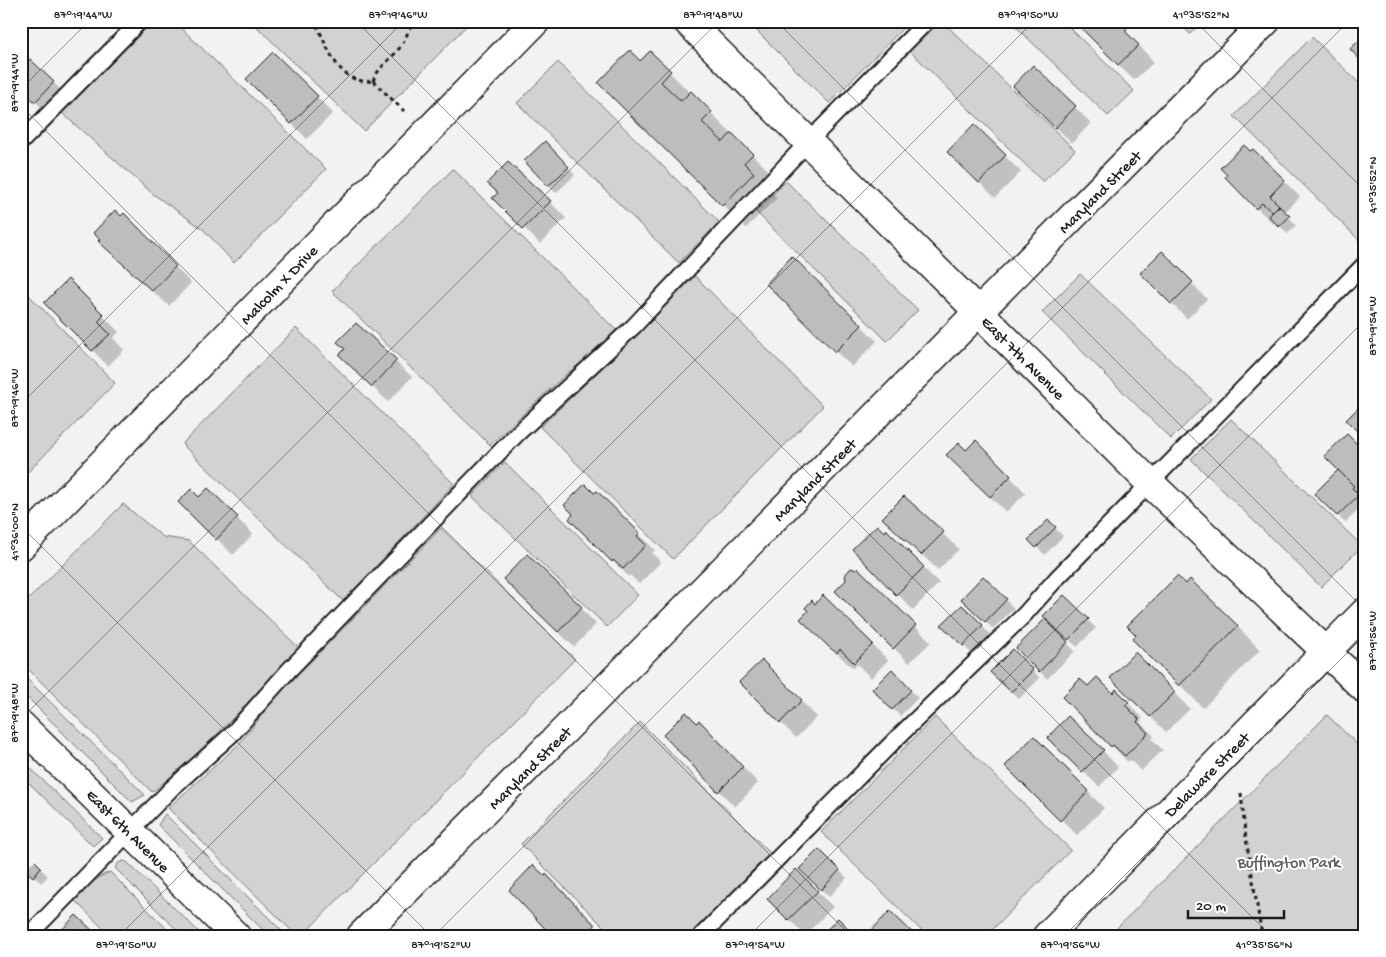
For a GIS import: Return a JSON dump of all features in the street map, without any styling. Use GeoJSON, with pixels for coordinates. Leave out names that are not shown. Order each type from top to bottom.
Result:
{"type":"FeatureCollection","features":[{"type":"Feature","properties":{"kind":"street","name":"Malcolm X Drive"},"geometry":{"type":"LineString","coordinates":[[21,546],[536,21]]}},
{"type":"Feature","properties":{"kind":"street","name":"East 7th Avenue"},"geometry":{"type":"LineString","coordinates":[[687,21],[1149,482],[1365,689]]}},
{"type":"Feature","properties":{"kind":"street","name":"Maryland Street"},"geometry":{"type":"LineString","coordinates":[[361,936],[1266,21]]}},
{"type":"Feature","properties":{"kind":"street","name":"Delaware Street"},"geometry":{"type":"LineString","coordinates":[[1047,936],[1365,612]]}},
{"type":"Feature","properties":{"kind":"street","name":"East 6th Avenue"},"geometry":{"type":"LineString","coordinates":[[21,725],[236,936]]}},
{"type":"Feature","properties":{"kind":"lane"},"geometry":{"type":"LineString","coordinates":[[21,142],[140,21]]}},
{"type":"Feature","properties":{"kind":"lane"},"geometry":{"type":"LineString","coordinates":[[28,936],[171,789],[232,734],[289,670],[518,433],[633,327],[809,141],[927,21]]}},
{"type":"Feature","properties":{"kind":"lane"},"geometry":{"type":"LineString","coordinates":[[702,936],[897,738],[1024,615],[1056,578],[1149,482],[1365,264]]}},
{"type":"Feature","properties":{"kind":"path"},"geometry":{"type":"LineString","coordinates":[[310,21],[316,24],[338,67],[345,74],[362,82],[372,81],[426,132]]}},
{"type":"Feature","properties":{"kind":"path"},"geometry":{"type":"LineString","coordinates":[[372,81],[379,67],[391,58],[402,44],[413,21]]}},
{"type":"Feature","properties":{"kind":"path"},"geometry":{"type":"LineString","coordinates":[[1241,793],[1245,832],[1262,936]]}},
{"type":"Feature","properties":{"kind":"green space"},"geometry":{"type":"Polygon","coordinates":[[[153,21],[174,21],[326,169],[234,263],[203,229],[153,194],[62,113],[153,21]]]}},
{"type":"Feature","properties":{"kind":"green space"},"geometry":{"type":"Polygon","coordinates":[[[251,21],[471,21],[364,131],[251,21]]]}},
{"type":"Feature","properties":{"kind":"green space"},"geometry":{"type":"Polygon","coordinates":[[[747,21],[910,21],[829,103],[747,21]]]}},
{"type":"Feature","properties":{"kind":"green space"},"geometry":{"type":"Polygon","coordinates":[[[939,21],[942,21],[1075,150],[1043,182],[910,51],[939,21]]]}},
{"type":"Feature","properties":{"kind":"green space"},"geometry":{"type":"Polygon","coordinates":[[[1010,21],[1063,21],[1134,91],[1108,116],[1010,21]]]}},
{"type":"Feature","properties":{"kind":"green space"},"geometry":{"type":"Polygon","coordinates":[[[1177,21],[1202,21],[1190,34],[1177,21]]]}},
{"type":"Feature","properties":{"kind":"green space"},"geometry":{"type":"Polygon","coordinates":[[[1312,37],[1365,89],[1365,246],[1234,116],[1312,37]]]}},
{"type":"Feature","properties":{"kind":"green space"},"geometry":{"type":"Polygon","coordinates":[[[558,62],[719,222],[679,263],[517,103],[558,62]]]}},
{"type":"Feature","properties":{"kind":"green space"},"geometry":{"type":"Polygon","coordinates":[[[453,169],[616,330],[593,354],[565,375],[490,445],[332,291],[453,169]]]}},
{"type":"Feature","properties":{"kind":"green space"},"geometry":{"type":"Polygon","coordinates":[[[786,181],[918,310],[887,341],[756,212],[786,181]]]}},
{"type":"Feature","properties":{"kind":"green space"},"geometry":{"type":"Polygon","coordinates":[[[1080,274],[1211,399],[1171,439],[1042,312],[1080,274]]]}},
{"type":"Feature","properties":{"kind":"green space"},"geometry":{"type":"Polygon","coordinates":[[[695,276],[823,406],[673,559],[540,427],[644,328],[695,276]]]}},
{"type":"Feature","properties":{"kind":"green space"},"geometry":{"type":"Polygon","coordinates":[[[21,287],[115,383],[21,479],[21,287]]]}},
{"type":"Feature","properties":{"kind":"green space"},"geometry":{"type":"Polygon","coordinates":[[[296,328],[454,484],[343,601],[182,444],[296,328]]]}},
{"type":"Feature","properties":{"kind":"green space"},"geometry":{"type":"Polygon","coordinates":[[[1231,419],[1362,546],[1321,587],[1191,459],[1231,419]]]}},
{"type":"Feature","properties":{"kind":"green space"},"geometry":{"type":"Polygon","coordinates":[[[505,462],[638,595],[607,627],[472,496],[505,462]]]}},
{"type":"Feature","properties":{"kind":"green space"},"geometry":{"type":"Polygon","coordinates":[[[123,504],[163,537],[189,541],[299,648],[210,741],[152,792],[21,662],[21,607],[123,504]]]}},
{"type":"Feature","properties":{"kind":"green space"},"geometry":{"type":"Polygon","coordinates":[[[441,528],[575,659],[302,936],[297,936],[168,808],[239,744],[276,697],[441,528]]]}},
{"type":"Feature","properties":{"kind":"green space"},"geometry":{"type":"Polygon","coordinates":[[[21,673],[145,795],[132,802],[21,691],[21,673]]]}},
{"type":"Feature","properties":{"kind":"green space","name":"Buffington Park"},"geometry":{"type":"Polygon","coordinates":[[[1327,715],[1365,752],[1365,936],[1109,936],[1327,715]]]}},
{"type":"Feature","properties":{"kind":"green space"},"geometry":{"type":"Polygon","coordinates":[[[935,717],[1071,850],[986,936],[927,936],[821,832],[935,717]]]}},
{"type":"Feature","properties":{"kind":"green space"},"geometry":{"type":"Polygon","coordinates":[[[640,722],[770,853],[689,936],[613,936],[521,844],[640,722]]]}},
{"type":"Feature","properties":{"kind":"green space"},"geometry":{"type":"Polygon","coordinates":[[[23,761],[102,838],[93,846],[21,775],[23,761]]]}},
{"type":"Feature","properties":{"kind":"green space"},"geometry":{"type":"Polygon","coordinates":[[[165,814],[287,936],[269,936],[158,825],[165,814]]]}},
{"type":"Feature","properties":{"kind":"green space"},"geometry":{"type":"Polygon","coordinates":[[[123,861],[127,862],[203,936],[183,936],[115,868],[117,864],[123,861]]]}},
{"type":"Feature","properties":{"kind":"green space"},"geometry":{"type":"Polygon","coordinates":[[[110,872],[174,936],[111,936],[75,901],[95,880],[110,872]]]}},
{"type":"Feature","properties":{"kind":"building"},"geometry":{"type":"Polygon","coordinates":[[[1078,21],[1119,21],[1127,29],[1125,31],[1139,45],[1118,65],[1076,23],[1078,21]]]}},
{"type":"Feature","properties":{"kind":"building"},"geometry":{"type":"Polygon","coordinates":[[[1365,35],[1365,65],[1350,49],[1365,35]]]}},
{"type":"Feature","properties":{"kind":"building"},"geometry":{"type":"Polygon","coordinates":[[[630,50],[640,61],[650,51],[671,71],[661,82],[681,101],[691,91],[712,112],[702,122],[723,142],[732,133],[753,154],[744,163],[754,173],[722,206],[598,83],[630,50]]]}},
{"type":"Feature","properties":{"kind":"building"},"geometry":{"type":"Polygon","coordinates":[[[273,52],[318,96],[291,124],[246,79],[273,52]]]}},
{"type":"Feature","properties":{"kind":"building"},"geometry":{"type":"Polygon","coordinates":[[[30,59],[54,82],[35,102],[21,89],[21,68],[30,59]]]}},
{"type":"Feature","properties":{"kind":"building"},"geometry":{"type":"Polygon","coordinates":[[[1033,65],[1076,106],[1055,128],[1013,86],[1033,65]]]}},
{"type":"Feature","properties":{"kind":"building"},"geometry":{"type":"Polygon","coordinates":[[[974,124],[1006,155],[979,183],[947,152],[974,124]]]}},
{"type":"Feature","properties":{"kind":"building"},"geometry":{"type":"Polygon","coordinates":[[[545,141],[569,167],[548,186],[524,161],[545,141]]]}},
{"type":"Feature","properties":{"kind":"building"},"geometry":{"type":"Polygon","coordinates":[[[1244,145],[1250,151],[1253,149],[1285,180],[1270,196],[1279,205],[1272,212],[1262,203],[1256,209],[1225,177],[1227,175],[1220,168],[1244,145]]]}},
{"type":"Feature","properties":{"kind":"building"},"geometry":{"type":"Polygon","coordinates":[[[508,162],[551,201],[523,229],[492,198],[498,193],[487,183],[508,162]]]}},
{"type":"Feature","properties":{"kind":"building"},"geometry":{"type":"Polygon","coordinates":[[[1279,206],[1290,216],[1279,227],[1269,216],[1279,206]]]}},
{"type":"Feature","properties":{"kind":"building"},"geometry":{"type":"Polygon","coordinates":[[[115,210],[121,216],[124,213],[176,266],[152,291],[98,241],[100,239],[93,233],[115,210]]]}},
{"type":"Feature","properties":{"kind":"building"},"geometry":{"type":"Polygon","coordinates":[[[1162,251],[1193,282],[1171,304],[1140,273],[1162,251]]]}},
{"type":"Feature","properties":{"kind":"building"},"geometry":{"type":"Polygon","coordinates":[[[792,256],[862,325],[835,352],[766,284],[792,256]]]}},
{"type":"Feature","properties":{"kind":"building"},"geometry":{"type":"Polygon","coordinates":[[[68,279],[104,315],[98,322],[110,334],[92,351],[44,303],[68,279]]]}},
{"type":"Feature","properties":{"kind":"building"},"geometry":{"type":"Polygon","coordinates":[[[356,323],[397,360],[372,387],[339,355],[345,349],[337,342],[356,323]]]}},
{"type":"Feature","properties":{"kind":"building"},"geometry":{"type":"Polygon","coordinates":[[[1360,406],[1365,411],[1365,439],[1346,420],[1360,406]]]}},
{"type":"Feature","properties":{"kind":"building"},"geometry":{"type":"Polygon","coordinates":[[[1347,434],[1365,452],[1364,500],[1352,488],[1354,486],[1324,456],[1347,434]]]}},
{"type":"Feature","properties":{"kind":"building"},"geometry":{"type":"Polygon","coordinates":[[[976,440],[1011,476],[990,497],[946,455],[959,443],[966,450],[976,440]]]}},
{"type":"Feature","properties":{"kind":"building"},"geometry":{"type":"Polygon","coordinates":[[[1338,470],[1354,486],[1352,488],[1359,495],[1337,516],[1314,494],[1338,470]]]}},
{"type":"Feature","properties":{"kind":"building"},"geometry":{"type":"Polygon","coordinates":[[[585,484],[594,493],[597,491],[640,533],[637,536],[646,545],[623,569],[613,560],[612,562],[569,519],[573,514],[564,505],[585,484]]]}},
{"type":"Feature","properties":{"kind":"building"},"geometry":{"type":"Polygon","coordinates":[[[208,488],[238,517],[216,540],[178,502],[191,489],[199,497],[208,488]]]}},
{"type":"Feature","properties":{"kind":"building"},"geometry":{"type":"Polygon","coordinates":[[[904,496],[944,532],[921,555],[882,518],[904,496]]]}},
{"type":"Feature","properties":{"kind":"building"},"geometry":{"type":"Polygon","coordinates":[[[1048,520],[1056,527],[1036,548],[1028,540],[1048,520]]]}},
{"type":"Feature","properties":{"kind":"building"},"geometry":{"type":"Polygon","coordinates":[[[877,525],[884,532],[886,529],[924,567],[896,595],[852,549],[877,525]]]}},
{"type":"Feature","properties":{"kind":"building"},"geometry":{"type":"Polygon","coordinates":[[[527,554],[582,607],[558,632],[503,579],[527,554]]]}},
{"type":"Feature","properties":{"kind":"building"},"geometry":{"type":"Polygon","coordinates":[[[851,568],[856,570],[858,568],[916,625],[893,649],[835,591],[846,580],[845,575],[851,568]]]}},
{"type":"Feature","properties":{"kind":"building"},"geometry":{"type":"Polygon","coordinates":[[[983,576],[1007,599],[985,622],[961,599],[983,576]]]}},
{"type":"Feature","properties":{"kind":"building"},"geometry":{"type":"Polygon","coordinates":[[[1177,576],[1186,584],[1190,579],[1238,626],[1179,686],[1132,639],[1136,635],[1127,626],[1177,576]]]}},
{"type":"Feature","properties":{"kind":"building"},"geometry":{"type":"Polygon","coordinates":[[[823,595],[873,644],[854,663],[840,649],[837,653],[830,648],[800,619],[808,611],[805,608],[812,600],[815,604],[823,595]]]}},
{"type":"Feature","properties":{"kind":"building"},"geometry":{"type":"Polygon","coordinates":[[[1064,595],[1089,619],[1068,640],[1043,616],[1064,595]]]}},
{"type":"Feature","properties":{"kind":"building"},"geometry":{"type":"Polygon","coordinates":[[[962,605],[983,625],[963,646],[941,625],[962,605]]]}},
{"type":"Feature","properties":{"kind":"building"},"geometry":{"type":"Polygon","coordinates":[[[1045,619],[1068,642],[1039,672],[1016,648],[1045,619]]]}},
{"type":"Feature","properties":{"kind":"building"},"geometry":{"type":"Polygon","coordinates":[[[1013,649],[1033,670],[1011,692],[990,672],[1013,649]]]}},
{"type":"Feature","properties":{"kind":"building"},"geometry":{"type":"Polygon","coordinates":[[[1135,652],[1175,692],[1150,717],[1110,678],[1135,652]]]}},
{"type":"Feature","properties":{"kind":"building"},"geometry":{"type":"Polygon","coordinates":[[[762,660],[802,700],[780,723],[739,682],[762,660]]]}},
{"type":"Feature","properties":{"kind":"building"},"geometry":{"type":"Polygon","coordinates":[[[892,669],[911,690],[892,710],[872,689],[892,669]]]}},
{"type":"Feature","properties":{"kind":"building"},"geometry":{"type":"Polygon","coordinates":[[[1097,677],[1113,693],[1116,689],[1129,702],[1125,705],[1139,719],[1137,722],[1148,733],[1125,756],[1113,745],[1111,747],[1062,697],[1080,679],[1088,686],[1097,677]]]}},
{"type":"Feature","properties":{"kind":"building"},"geometry":{"type":"Polygon","coordinates":[[[686,712],[697,723],[699,720],[743,767],[718,792],[663,735],[686,712]]]}},
{"type":"Feature","properties":{"kind":"building"},"geometry":{"type":"Polygon","coordinates":[[[1068,716],[1104,750],[1082,772],[1047,738],[1068,716]]]}},
{"type":"Feature","properties":{"kind":"building"},"geometry":{"type":"Polygon","coordinates":[[[1034,736],[1089,791],[1060,821],[1005,766],[1034,736]]]}},
{"type":"Feature","properties":{"kind":"building"},"geometry":{"type":"Polygon","coordinates":[[[819,849],[840,870],[821,890],[799,869],[819,849]]]}},
{"type":"Feature","properties":{"kind":"building"},"geometry":{"type":"Polygon","coordinates":[[[35,861],[41,867],[33,877],[25,870],[35,861]]]}},
{"type":"Feature","properties":{"kind":"building"},"geometry":{"type":"Polygon","coordinates":[[[533,865],[545,876],[546,874],[595,925],[585,936],[552,936],[509,890],[533,865]]]}},
{"type":"Feature","properties":{"kind":"building"},"geometry":{"type":"Polygon","coordinates":[[[796,869],[818,891],[788,920],[767,899],[796,869]]]}},
{"type":"Feature","properties":{"kind":"building"},"geometry":{"type":"Polygon","coordinates":[[[890,911],[916,936],[866,936],[890,911]]]}},
{"type":"Feature","properties":{"kind":"building"},"geometry":{"type":"Polygon","coordinates":[[[76,915],[94,932],[90,936],[56,936],[76,915]]]}},
{"type":"Feature","properties":{"kind":"building"},"geometry":{"type":"Polygon","coordinates":[[[838,918],[856,936],[821,936],[838,918]]]}}]}
